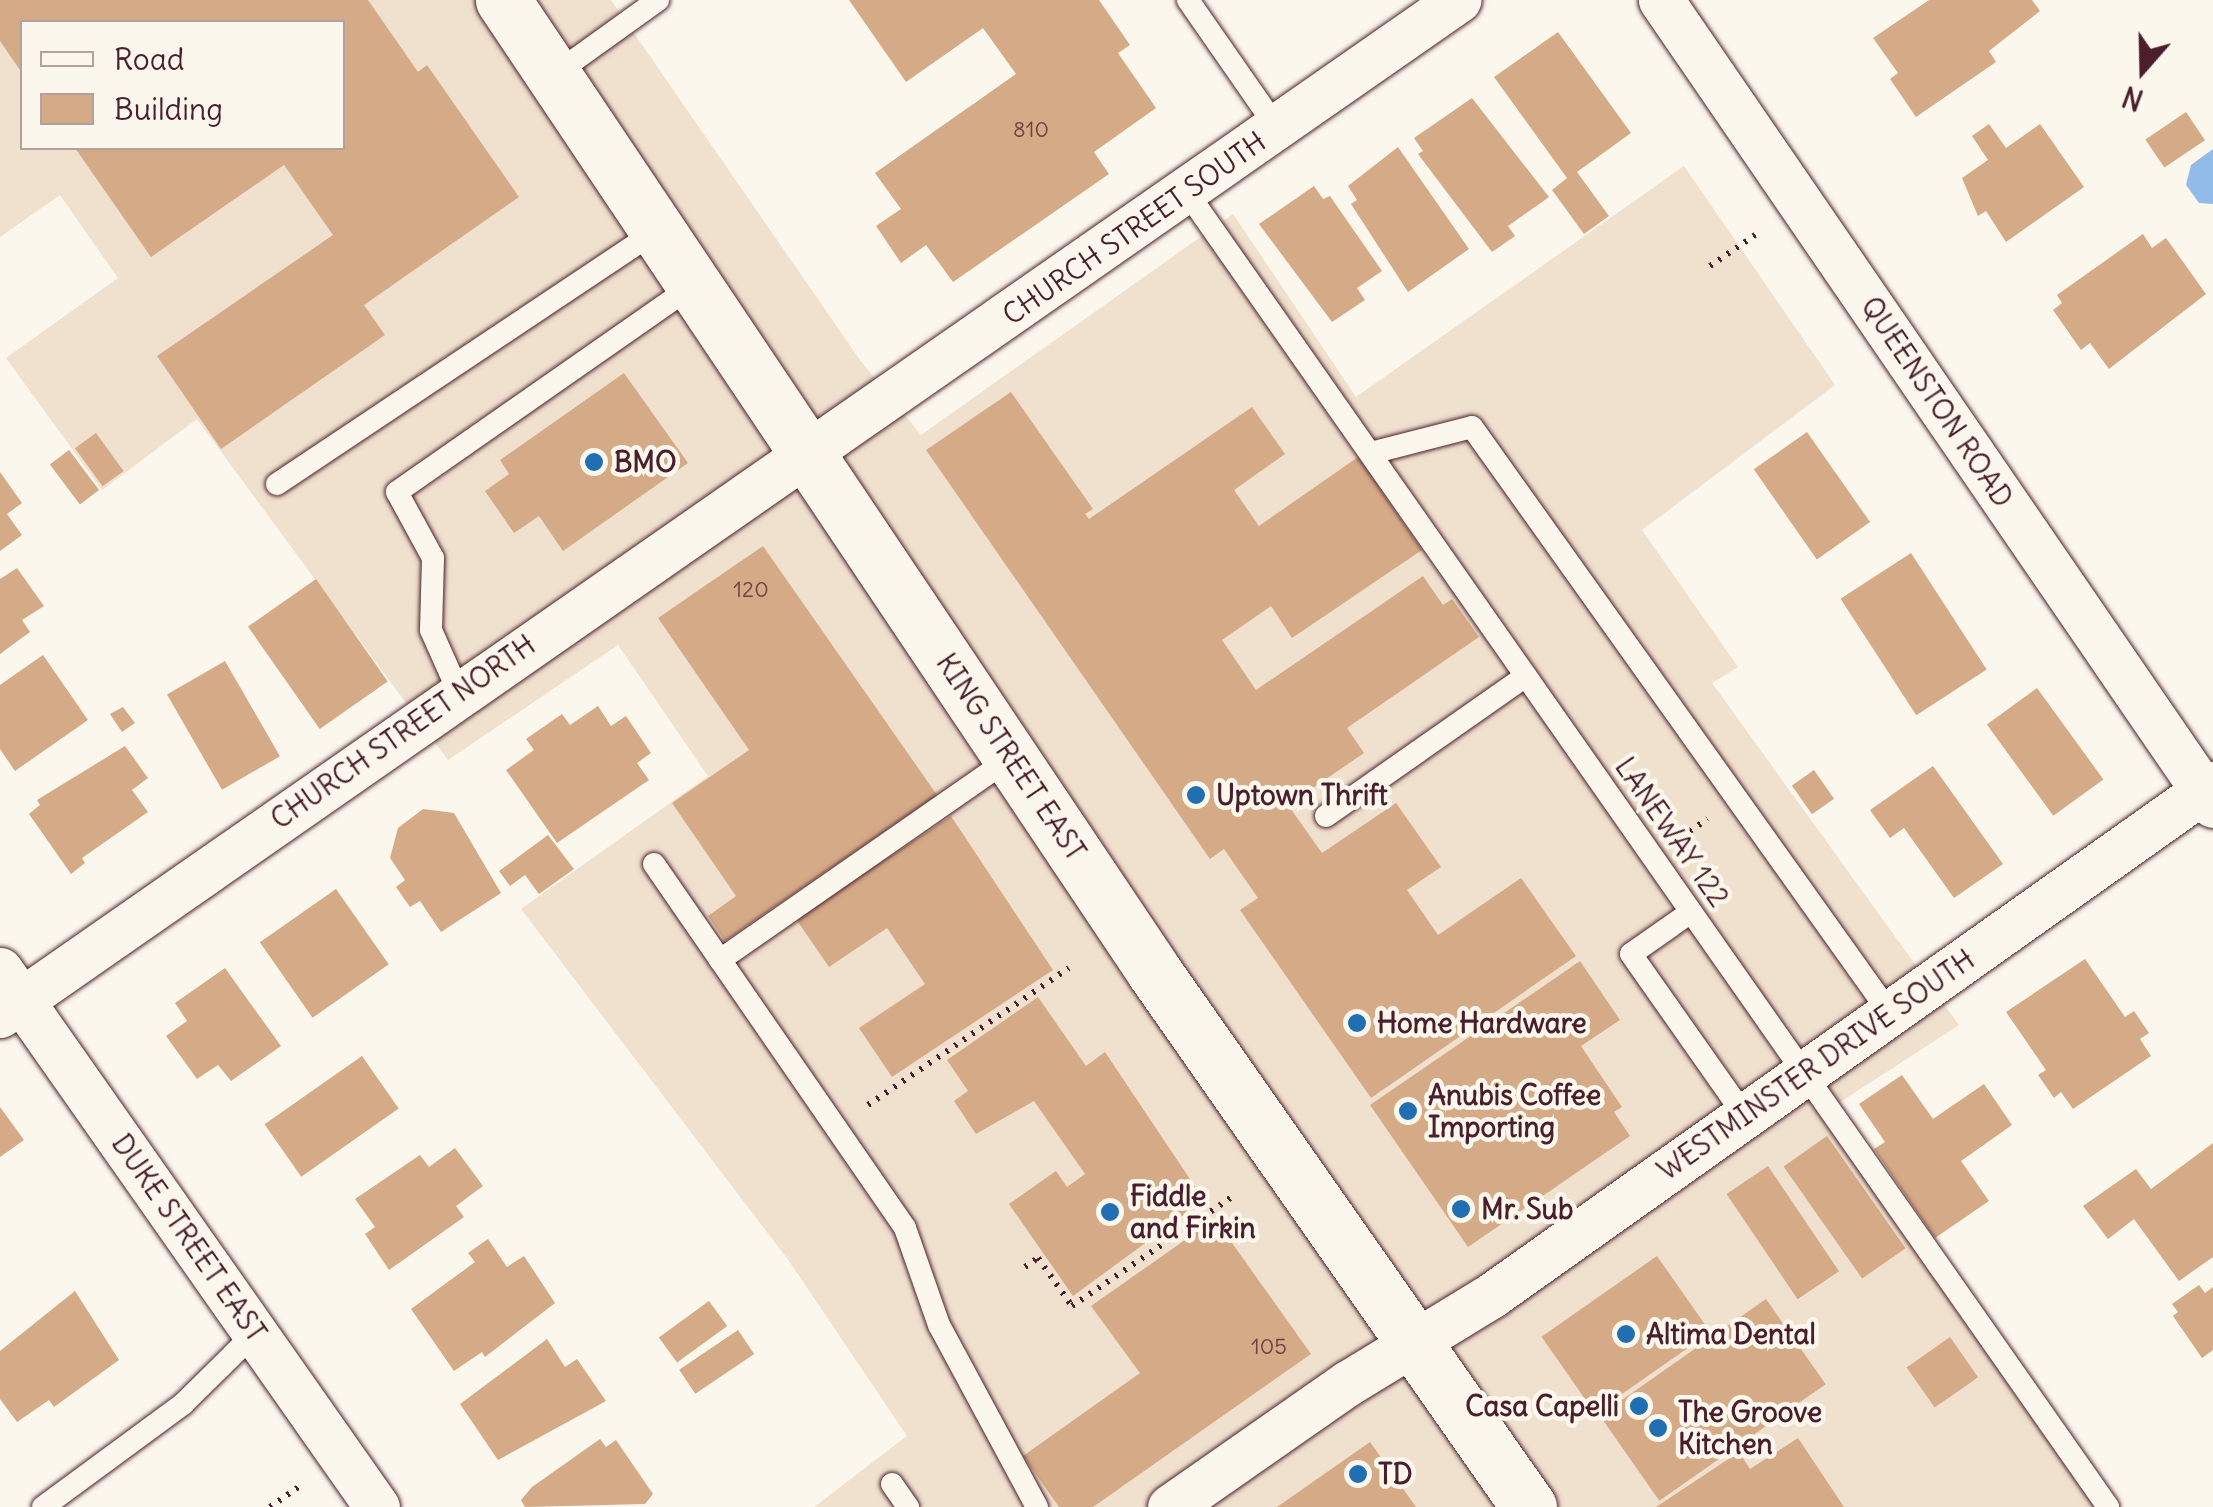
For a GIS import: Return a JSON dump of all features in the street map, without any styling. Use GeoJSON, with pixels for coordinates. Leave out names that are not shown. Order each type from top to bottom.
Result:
{"type":"FeatureCollection","features":[{"type":"Feature","properties":{"kind":"main road","name":"KING STREET EAST"},"geometry":{"type":"LineString","coordinates":[[503,0],[1155,974],[1417,1342],[1529,1507]]}},
{"type":"Feature","properties":{"kind":"street","name":"CHURCH STREET SOUTH"},"geometry":{"type":"LineString","coordinates":[[806,450],[1458,0]]}},
{"type":"Feature","properties":{"kind":"street","name":"QUEENSTON ROAD"},"geometry":{"type":"LineString","coordinates":[[1660,0],[2210,793]]}},
{"type":"Feature","properties":{"kind":"street","name":"CHURCH STREET NORTH"},"geometry":{"type":"LineString","coordinates":[[7,995],[458,694],[806,450]]}},
{"type":"Feature","properties":{"kind":"street","name":"WESTMINSTER DRIVE SOUTH"},"geometry":{"type":"LineString","coordinates":[[1170,1507],[1417,1342],[2210,793]]}},
{"type":"Feature","properties":{"kind":"street","name":"DUKE STREET EAST"},"geometry":{"type":"LineString","coordinates":[[7,995],[256,1332],[377,1507]]}},
{"type":"Feature","properties":{"kind":"lane"},"geometry":{"type":"LineString","coordinates":[[555,74],[658,0]]}},
{"type":"Feature","properties":{"kind":"lane"},"geometry":{"type":"LineString","coordinates":[[1188,0],[1277,128]]}},
{"type":"Feature","properties":{"kind":"lane","name":"LANEWAY 122"},"geometry":{"type":"LineString","coordinates":[[1186,191],[2108,1507]]}},
{"type":"Feature","properties":{"kind":"lane"},"geometry":{"type":"LineString","coordinates":[[277,484],[658,229]]}},
{"type":"Feature","properties":{"kind":"lane"},"geometry":{"type":"LineString","coordinates":[[458,694],[431,630],[433,558],[396,492],[694,284]]}},
{"type":"Feature","properties":{"kind":"lane"},"geometry":{"type":"LineString","coordinates":[[1370,453],[1472,427],[1889,1012]]}},
{"type":"Feature","properties":{"kind":"lane"},"geometry":{"type":"LineString","coordinates":[[1326,816],[1526,676]]}},
{"type":"Feature","properties":{"kind":"lane"},"geometry":{"type":"LineString","coordinates":[[720,960],[1012,757]]}},
{"type":"Feature","properties":{"kind":"lane"},"geometry":{"type":"LineString","coordinates":[[654,864],[906,1228],[939,1325],[1037,1507]]}},
{"type":"Feature","properties":{"kind":"lane"},"geometry":{"type":"LineString","coordinates":[[1691,912],[1631,954],[1744,1115]]}},
{"type":"Feature","properties":{"kind":"lane"},"geometry":{"type":"LineString","coordinates":[[43,1507],[183,1404],[256,1332]]}},
{"type":"Feature","properties":{"kind":"lane"},"geometry":{"type":"LineString","coordinates":[[892,1484],[908,1507]]}},
{"type":"Feature","properties":{"kind":"path"},"geometry":{"type":"LineString","coordinates":[[1710,266],[1762,230]]}},
{"type":"Feature","properties":{"kind":"path"},"geometry":{"type":"LineString","coordinates":[[1653,856],[1738,798]]}},
{"type":"Feature","properties":{"kind":"path"},"geometry":{"type":"LineString","coordinates":[[836,1127],[1069,968]]}},
{"type":"Feature","properties":{"kind":"path"},"geometry":{"type":"LineString","coordinates":[[1025,1267],[1038,1258],[1072,1306],[1232,1196]]}},
{"type":"Feature","properties":{"kind":"path"},"geometry":{"type":"LineString","coordinates":[[270,1507],[310,1480]]}},
{"type":"Feature","properties":{"kind":"shaded area"},"geometry":{"type":"Polygon","coordinates":[[[0,0],[611,0],[860,360],[921,435],[1233,214],[1356,397],[1684,166],[1835,385],[1642,530],[1738,667],[1712,683],[1959,1025],[1831,1108],[2121,1507],[814,1507],[907,1436],[789,1261],[521,909],[708,776],[618,645],[448,760],[197,419],[102,490],[6,358],[118,278],[60,195],[0,237],[0,0]]]}},
{"type":"Feature","properties":{"kind":"water"},"geometry":{"type":"Polygon","coordinates":[[[2213,149],[2213,204],[2199,203],[2186,185],[2191,165],[2213,149]]]}},
{"type":"Feature","properties":{"kind":"building"},"geometry":{"type":"Polygon","coordinates":[[[0,0],[368,0],[418,72],[427,65],[519,197],[364,305],[385,335],[221,449],[157,356],[333,235],[284,165],[151,257],[76,150],[345,150],[345,20],[20,20],[20,70],[0,41],[0,0]]]}},
{"type":"Feature","properties":{"kind":"building"},"geometry":{"type":"Polygon","coordinates":[[[849,0],[1099,0],[1130,45],[1118,53],[1156,108],[1094,152],[1109,174],[953,282],[926,245],[901,263],[876,226],[901,209],[875,173],[1016,74],[983,28],[906,82],[849,0]]]}},
{"type":"Feature","properties":{"kind":"building"},"geometry":{"type":"Polygon","coordinates":[[[1929,0],[2032,0],[2040,11],[1989,51],[1996,62],[1916,117],[1890,79],[1898,73],[1873,38],[1929,0]]]}},
{"type":"Feature","properties":{"kind":"building"},"geometry":{"type":"Polygon","coordinates":[[[1558,32],[1631,133],[1577,172],[1609,216],[1584,234],[1552,190],[1567,178],[1494,77],[1558,32]]]}},
{"type":"Feature","properties":{"kind":"building"},"geometry":{"type":"Polygon","coordinates":[[[1472,98],[1549,197],[1508,226],[1515,236],[1492,252],[1418,154],[1423,151],[1414,138],[1472,98]]]}},
{"type":"Feature","properties":{"kind":"building"},"geometry":{"type":"Polygon","coordinates":[[[2186,112],[2205,140],[2164,168],[2145,139],[2186,112]]]}},
{"type":"Feature","properties":{"kind":"building"},"geometry":{"type":"Polygon","coordinates":[[[1989,124],[2006,148],[2040,124],[2084,187],[2006,242],[1986,211],[1978,216],[1962,178],[1988,160],[1972,136],[1989,124]]]}},
{"type":"Feature","properties":{"kind":"building"},"geometry":{"type":"Polygon","coordinates":[[[1398,147],[1469,249],[1408,292],[1351,204],[1357,200],[1348,186],[1398,147]]]}},
{"type":"Feature","properties":{"kind":"building"},"geometry":{"type":"Polygon","coordinates":[[[1314,186],[1323,199],[1330,196],[1382,271],[1357,288],[1365,300],[1332,322],[1259,224],[1314,186]]]}},
{"type":"Feature","properties":{"kind":"building"},"geometry":{"type":"Polygon","coordinates":[[[2143,234],[2152,248],[2166,238],[2206,294],[2109,369],[2090,343],[2081,350],[2053,310],[2062,303],[2057,295],[2143,234]]]}},
{"type":"Feature","properties":{"kind":"building","name":"BMO"},"geometry":{"type":"Polygon","coordinates":[[[624,373],[688,463],[563,551],[539,516],[514,533],[485,491],[509,474],[500,460],[624,373]]]}},
{"type":"Feature","properties":{"kind":"building"},"geometry":{"type":"Polygon","coordinates":[[[1011,392],[1093,509],[1085,514],[1089,519],[1252,407],[1285,454],[1234,490],[1259,526],[1358,457],[1422,550],[1292,638],[1271,606],[1222,640],[1256,690],[1423,576],[1443,605],[1452,599],[1479,637],[1347,728],[1364,753],[1288,805],[1322,853],[1396,803],[1441,867],[1407,890],[1438,935],[1521,878],[1576,956],[1371,1098],[1240,910],[1258,898],[1224,849],[1210,859],[926,450],[1011,392]]]}},
{"type":"Feature","properties":{"kind":"building"},"geometry":{"type":"Polygon","coordinates":[[[1807,432],[1870,522],[1817,559],[1754,469],[1807,432]]]}},
{"type":"Feature","properties":{"kind":"building"},"geometry":{"type":"Polygon","coordinates":[[[96,433],[124,471],[103,486],[75,448],[96,433]]]}},
{"type":"Feature","properties":{"kind":"building"},"geometry":{"type":"Polygon","coordinates":[[[69,450],[99,490],[80,504],[50,464],[69,450]]]}},
{"type":"Feature","properties":{"kind":"building"},"geometry":{"type":"Polygon","coordinates":[[[0,472],[22,503],[7,514],[22,535],[0,551],[0,472]]]}},
{"type":"Feature","properties":{"kind":"building"},"geometry":{"type":"Polygon","coordinates":[[[763,546],[937,795],[725,941],[708,916],[736,896],[672,803],[749,750],[658,618],[763,546]]]}},
{"type":"Feature","properties":{"kind":"building"},"geometry":{"type":"Polygon","coordinates":[[[1911,553],[1987,670],[1916,715],[1841,599],[1911,553]]]}},
{"type":"Feature","properties":{"kind":"building"},"geometry":{"type":"Polygon","coordinates":[[[17,568],[44,606],[22,620],[30,632],[0,654],[0,579],[17,568]]]}},
{"type":"Feature","properties":{"kind":"building"},"geometry":{"type":"Polygon","coordinates":[[[316,579],[388,681],[320,729],[248,627],[316,579]]]}},
{"type":"Feature","properties":{"kind":"building"},"geometry":{"type":"Polygon","coordinates":[[[43,655],[88,720],[15,771],[0,749],[0,685],[43,655]]]}},
{"type":"Feature","properties":{"kind":"building"},"geometry":{"type":"Polygon","coordinates":[[[225,661],[280,756],[222,790],[167,694],[225,661]]]}},
{"type":"Feature","properties":{"kind":"building"},"geometry":{"type":"Polygon","coordinates":[[[2037,688],[2103,779],[2053,816],[1987,724],[2037,688]]]}},
{"type":"Feature","properties":{"kind":"building"},"geometry":{"type":"Polygon","coordinates":[[[598,706],[611,726],[626,716],[651,753],[637,763],[649,780],[557,843],[506,770],[534,750],[526,739],[562,714],[570,725],[598,706]]]}},
{"type":"Feature","properties":{"kind":"building"},"geometry":{"type":"Polygon","coordinates":[[[123,707],[135,723],[122,732],[110,714],[123,707]]]}},
{"type":"Feature","properties":{"kind":"building"},"geometry":{"type":"Polygon","coordinates":[[[125,746],[148,778],[132,790],[148,812],[82,858],[85,863],[71,874],[29,814],[40,805],[37,800],[125,746]]]}},
{"type":"Feature","properties":{"kind":"building"},"geometry":{"type":"Polygon","coordinates":[[[1933,766],[2003,864],[1954,898],[1904,828],[1890,838],[1870,810],[1933,766]]]}},
{"type":"Feature","properties":{"kind":"building"},"geometry":{"type":"Polygon","coordinates":[[[1814,770],[1834,799],[1812,814],[1792,785],[1814,770]]]}},
{"type":"Feature","properties":{"kind":"building"},"geometry":{"type":"Polygon","coordinates":[[[423,809],[454,813],[501,893],[441,932],[420,901],[410,907],[396,887],[405,880],[390,858],[398,828],[423,809]]]}},
{"type":"Feature","properties":{"kind":"building"},"geometry":{"type":"Polygon","coordinates":[[[951,816],[1053,970],[892,1077],[859,1028],[925,984],[887,928],[829,967],[796,919],[951,816]]]}},
{"type":"Feature","properties":{"kind":"building"},"geometry":{"type":"Polygon","coordinates":[[[548,835],[574,869],[539,894],[525,875],[510,886],[499,871],[548,835]]]}},
{"type":"Feature","properties":{"kind":"building"},"geometry":{"type":"Polygon","coordinates":[[[336,889],[389,964],[313,1018],[260,942],[336,889]]]}},
{"type":"Feature","properties":{"kind":"building"},"geometry":{"type":"Polygon","coordinates":[[[2085,959],[2125,1017],[2134,1011],[2149,1033],[2140,1039],[2151,1056],[2073,1109],[2061,1092],[2054,1098],[2038,1075],[2046,1070],[2006,1012],[2085,959]]]}},
{"type":"Feature","properties":{"kind":"building"},"geometry":{"type":"Polygon","coordinates":[[[1580,961],[1620,1020],[1581,1046],[1622,1107],[1614,1112],[1630,1136],[1468,1247],[1370,1105],[1580,961]]]}},
{"type":"Feature","properties":{"kind":"building"},"geometry":{"type":"Polygon","coordinates":[[[225,968],[281,1046],[231,1081],[218,1065],[197,1079],[166,1036],[187,1021],[175,1003],[225,968]]]}},
{"type":"Feature","properties":{"kind":"building"},"geometry":{"type":"Polygon","coordinates":[[[1038,997],[1086,1066],[1105,1052],[1204,1200],[1073,1296],[1009,1204],[1056,1171],[1067,1187],[1085,1174],[1034,1101],[976,1134],[954,1101],[968,1091],[947,1060],[1038,997]]]}},
{"type":"Feature","properties":{"kind":"building"},"geometry":{"type":"Polygon","coordinates":[[[362,1056],[399,1108],[301,1177],[265,1124],[362,1056]]]}},
{"type":"Feature","properties":{"kind":"building"},"geometry":{"type":"Polygon","coordinates":[[[1902,1075],[1933,1119],[1984,1084],[2012,1125],[1961,1161],[1989,1201],[1935,1238],[1874,1149],[1885,1142],[1859,1104],[1902,1075]]]}},
{"type":"Feature","properties":{"kind":"building"},"geometry":{"type":"Polygon","coordinates":[[[0,1107],[24,1140],[0,1157],[0,1107]]]}},
{"type":"Feature","properties":{"kind":"building"},"geometry":{"type":"Polygon","coordinates":[[[1827,1136],[1906,1248],[1862,1279],[1784,1166],[1827,1136]]]}},
{"type":"Feature","properties":{"kind":"building"},"geometry":{"type":"Polygon","coordinates":[[[2213,1143],[2213,1257],[2179,1281],[2134,1219],[2108,1239],[2083,1206],[2136,1169],[2151,1189],[2213,1143]]]}},
{"type":"Feature","properties":{"kind":"building"},"geometry":{"type":"Polygon","coordinates":[[[455,1148],[483,1186],[456,1206],[464,1217],[389,1270],[365,1234],[375,1227],[355,1199],[420,1155],[429,1167],[455,1148]]]}},
{"type":"Feature","properties":{"kind":"building"},"geometry":{"type":"Polygon","coordinates":[[[1768,1166],[1839,1271],[1798,1299],[1727,1194],[1768,1166]]]}},
{"type":"Feature","properties":{"kind":"building"},"geometry":{"type":"Polygon","coordinates":[[[1215,1219],[1311,1354],[1093,1507],[1059,1507],[1023,1456],[1140,1373],[1091,1306],[1215,1219]]]}},
{"type":"Feature","properties":{"kind":"building"},"geometry":{"type":"Polygon","coordinates":[[[488,1239],[507,1267],[524,1256],[555,1303],[485,1357],[482,1352],[454,1371],[411,1309],[475,1262],[468,1253],[488,1239]]]}},
{"type":"Feature","properties":{"kind":"building","name":"Altima Dental"},"geometry":{"type":"Polygon","coordinates":[[[1657,1256],[1710,1332],[1595,1413],[1541,1337],[1657,1256]]]}},
{"type":"Feature","properties":{"kind":"building"},"geometry":{"type":"Polygon","coordinates":[[[2199,1285],[2205,1293],[2213,1287],[2213,1350],[2202,1358],[2173,1316],[2178,1312],[2172,1304],[2199,1285]]]}},
{"type":"Feature","properties":{"kind":"building"},"geometry":{"type":"Polygon","coordinates":[[[75,1291],[119,1360],[54,1407],[49,1400],[17,1422],[0,1399],[0,1351],[75,1291]]]}},
{"type":"Feature","properties":{"kind":"building"},"geometry":{"type":"Polygon","coordinates":[[[1766,1299],[1826,1384],[1659,1501],[1600,1415],[1766,1299]]]}},
{"type":"Feature","properties":{"kind":"building"},"geometry":{"type":"Polygon","coordinates":[[[709,1301],[727,1326],[677,1363],[659,1337],[709,1301]]]}},
{"type":"Feature","properties":{"kind":"building"},"geometry":{"type":"Polygon","coordinates":[[[738,1330],[754,1354],[695,1394],[679,1370],[738,1330]]]}},
{"type":"Feature","properties":{"kind":"building"},"geometry":{"type":"Polygon","coordinates":[[[1950,1337],[1978,1377],[1935,1408],[1907,1367],[1950,1337]]]}},
{"type":"Feature","properties":{"kind":"building"},"geometry":{"type":"Polygon","coordinates":[[[547,1339],[565,1367],[577,1359],[606,1401],[498,1460],[460,1404],[547,1339]]]}},
{"type":"Feature","properties":{"kind":"building"},"geometry":{"type":"Polygon","coordinates":[[[1798,1438],[1844,1507],[1656,1507],[1739,1452],[1750,1469],[1798,1438]]]}},
{"type":"Feature","properties":{"kind":"building"},"geometry":{"type":"Polygon","coordinates":[[[600,1439],[606,1447],[616,1440],[653,1494],[645,1504],[525,1507],[521,1500],[532,1487],[600,1439]]]}},
{"type":"Feature","properties":{"kind":"building","name":"TD"},"geometry":{"type":"Polygon","coordinates":[[[1370,1442],[1416,1507],[1277,1507],[1370,1442]]]}},
{"type":"Feature","properties":{"kind":"place","name":"BMO"},"geometry":{"type":"Point","coordinates":[594,462]}},
{"type":"Feature","properties":{"kind":"place","name":"Uptown Thrift"},"geometry":{"type":"Point","coordinates":[1196,795]}},
{"type":"Feature","properties":{"kind":"place","name":"Home Hardware"},"geometry":{"type":"Point","coordinates":[1357,1023]}},
{"type":"Feature","properties":{"kind":"place","name":"Anubis Coffee Importing"},"geometry":{"type":"Point","coordinates":[1408,1111]}},
{"type":"Feature","properties":{"kind":"place","name":"Mr. Sub"},"geometry":{"type":"Point","coordinates":[1461,1209]}},
{"type":"Feature","properties":{"kind":"place","name":"Fiddle and Firkin"},"geometry":{"type":"Point","coordinates":[1110,1212]}},
{"type":"Feature","properties":{"kind":"place","name":"Altima Dental"},"geometry":{"type":"Point","coordinates":[1626,1334]}},
{"type":"Feature","properties":{"kind":"place","name":"Casa Capelli"},"geometry":{"type":"Point","coordinates":[1639,1406]}},
{"type":"Feature","properties":{"kind":"place","name":"The Groove Kitchen"},"geometry":{"type":"Point","coordinates":[1658,1428]}},
{"type":"Feature","properties":{"kind":"place","name":"TD"},"geometry":{"type":"Point","coordinates":[1358,1474]}}]}
